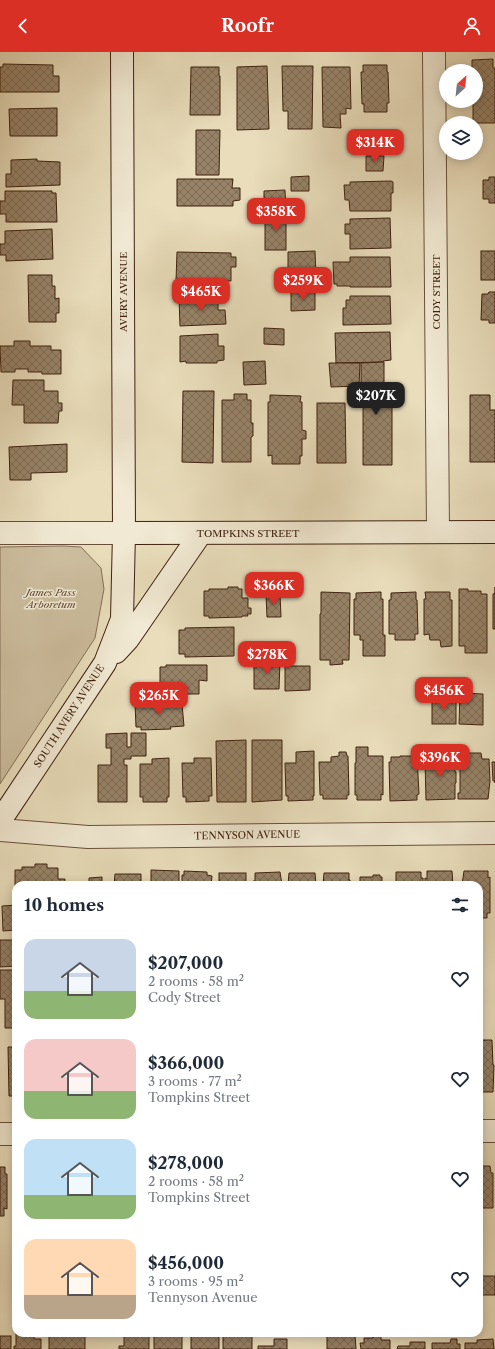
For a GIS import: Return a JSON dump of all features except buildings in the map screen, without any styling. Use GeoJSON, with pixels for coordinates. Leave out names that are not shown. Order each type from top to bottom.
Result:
{"type":"FeatureCollection","features":[{"type":"Feature","properties":{"kind":"street","name":"AVERY AVENUE"},"geometry":{"type":"LineString","coordinates":[[122,52],[124,533]]}},
{"type":"Feature","properties":{"kind":"street","name":"CODY STREET"},"geometry":{"type":"LineString","coordinates":[[434,52],[438,532]]}},
{"type":"Feature","properties":{"kind":"street","name":"TOMPKINS STREET"},"geometry":{"type":"LineString","coordinates":[[0,533],[495,532]]}},
{"type":"Feature","properties":{"kind":"street","name":"SOUTH AVERY AVENUE"},"geometry":{"type":"LineString","coordinates":[[0,821],[105,662],[122,619],[124,533]]}},
{"type":"Feature","properties":{"kind":"street"},"geometry":{"type":"LineString","coordinates":[[105,662],[128,639],[201,533]]}},
{"type":"Feature","properties":{"kind":"street","name":"TENNYSON AVENUE"},"geometry":{"type":"LineString","coordinates":[[0,830],[88,837],[495,833]]}},
{"type":"Feature","properties":{"kind":"street"},"geometry":{"type":"LineString","coordinates":[[483,1131],[495,1131]]}},
{"type":"Feature","properties":{"kind":"street"},"geometry":{"type":"LineString","coordinates":[[0,1134],[12,1134]]}},
{"type":"Feature","properties":{"kind":"green space","name":"James Pass Arboretum"},"geometry":{"type":"Polygon","coordinates":[[[0,547],[81,547],[101,568],[104,589],[95,638],[0,784],[0,547]]]}}]}
